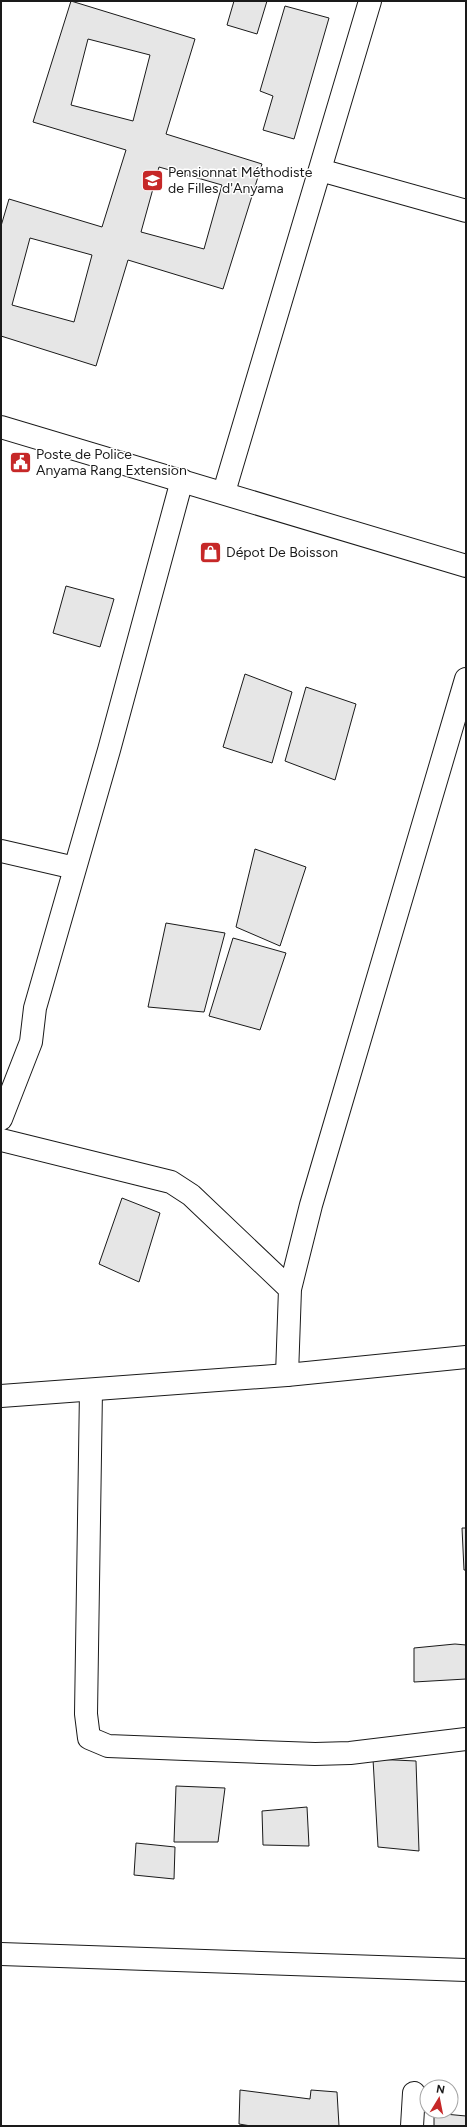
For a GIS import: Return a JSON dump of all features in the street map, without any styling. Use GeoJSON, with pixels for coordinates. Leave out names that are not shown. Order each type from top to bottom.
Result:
{"type":"FeatureCollection","features":[{"type":"Feature","properties":{"kind":"street"},"geometry":{"type":"LineString","coordinates":[[224,492],[370,1]]}},
{"type":"Feature","properties":{"kind":"street"},"geometry":{"type":"LineString","coordinates":[[320,170],[466,211]]}},
{"type":"Feature","properties":{"kind":"street"},"geometry":{"type":"LineString","coordinates":[[1,427],[224,492],[466,566]]}},
{"type":"Feature","properties":{"kind":"street"},"geometry":{"type":"LineString","coordinates":[[1,1119],[31,1042],[35,1008],[182,480]]}},
{"type":"Feature","properties":{"kind":"street"},"geometry":{"type":"LineString","coordinates":[[287,1375],[290,1289],[311,1206],[466,679]]}},
{"type":"Feature","properties":{"kind":"street"},"geometry":{"type":"LineString","coordinates":[[1,851],[75,868]]}},
{"type":"Feature","properties":{"kind":"street"},"geometry":{"type":"LineString","coordinates":[[1,1140],[171,1182],[191,1195],[290,1289]]}},
{"type":"Feature","properties":{"kind":"street"},"geometry":{"type":"LineString","coordinates":[[1,1396],[287,1375],[466,1357]]}},
{"type":"Feature","properties":{"kind":"street"},"geometry":{"type":"LineString","coordinates":[[91,1390],[86,1714],[89,1738],[108,1746],[315,1754],[350,1753],[466,1739]]}},
{"type":"Feature","properties":{"kind":"street"},"geometry":{"type":"LineString","coordinates":[[1,1954],[466,1970]]}},
{"type":"Feature","properties":{"kind":"street"},"geometry":{"type":"LineString","coordinates":[[412,2126],[414,2093]]}},
{"type":"Feature","properties":{"kind":"building"},"geometry":{"type":"Polygon","coordinates":[[[71,1],[195,39],[166,134],[262,164],[223,289],[128,260],[96,366],[1,336],[1,226],[9,199],[102,227],[126,150],[33,122],[71,1]],[[88,39],[71,105],[133,121],[150,55],[88,39]],[[159,167],[141,232],[204,249],[222,185],[159,167]],[[30,238],[12,305],[74,322],[92,255],[30,238]]]}},
{"type":"Feature","properties":{"kind":"building"},"geometry":{"type":"Polygon","coordinates":[[[234,1],[267,1],[257,34],[227,25],[234,1]]]}},
{"type":"Feature","properties":{"kind":"building"},"geometry":{"type":"Polygon","coordinates":[[[285,6],[329,18],[294,139],[263,130],[273,96],[260,91],[285,6]]]}},
{"type":"Feature","properties":{"kind":"building"},"geometry":{"type":"Polygon","coordinates":[[[66,586],[114,599],[100,647],[53,633],[66,586]]]}},
{"type":"Feature","properties":{"kind":"building"},"geometry":{"type":"Polygon","coordinates":[[[245,674],[292,692],[272,763],[223,747],[245,674]]]}},
{"type":"Feature","properties":{"kind":"building"},"geometry":{"type":"Polygon","coordinates":[[[306,687],[356,704],[335,780],[285,761],[306,687]]]}},
{"type":"Feature","properties":{"kind":"building"},"geometry":{"type":"Polygon","coordinates":[[[255,849],[306,867],[280,946],[236,927],[255,849]]]}},
{"type":"Feature","properties":{"kind":"building"},"geometry":{"type":"Polygon","coordinates":[[[166,923],[225,933],[204,1012],[148,1007],[166,923]]]}},
{"type":"Feature","properties":{"kind":"building"},"geometry":{"type":"Polygon","coordinates":[[[233,938],[286,953],[260,1030],[209,1016],[233,938]]]}},
{"type":"Feature","properties":{"kind":"building"},"geometry":{"type":"Polygon","coordinates":[[[122,1198],[160,1213],[139,1282],[99,1264],[122,1198]]]}},
{"type":"Feature","properties":{"kind":"building"},"geometry":{"type":"Polygon","coordinates":[[[462,1528],[466,1528],[466,1570],[464,1570],[462,1528]]]}},
{"type":"Feature","properties":{"kind":"building"},"geometry":{"type":"Polygon","coordinates":[[[455,1644],[466,1645],[466,1679],[414,1682],[414,1648],[455,1644]]]}},
{"type":"Feature","properties":{"kind":"building"},"geometry":{"type":"Polygon","coordinates":[[[373,1759],[416,1761],[419,1851],[378,1847],[373,1759]]]}},
{"type":"Feature","properties":{"kind":"building"},"geometry":{"type":"Polygon","coordinates":[[[176,1786],[225,1788],[218,1842],[174,1842],[176,1786]]]}},
{"type":"Feature","properties":{"kind":"building"},"geometry":{"type":"Polygon","coordinates":[[[307,1807],[309,1846],[263,1845],[262,1811],[307,1807]]]}},
{"type":"Feature","properties":{"kind":"building"},"geometry":{"type":"Polygon","coordinates":[[[136,1843],[175,1847],[174,1879],[134,1875],[136,1843]]]}},
{"type":"Feature","properties":{"kind":"building"},"geometry":{"type":"Polygon","coordinates":[[[240,2090],[310,2099],[311,2090],[337,2092],[339,2126],[251,2126],[239,2124],[240,2090]]]}},
{"type":"Feature","properties":{"kind":"building"},"geometry":{"type":"Polygon","coordinates":[[[459,2115],[466,2116],[466,2126],[434,2126],[434,2119],[459,2119],[459,2115]]]}},
{"type":"Feature","properties":{"kind":"place","name":"Pensionnat Méthodiste de Filles d'Anyama"},"geometry":{"type":"Point","coordinates":[153,180]}},
{"type":"Feature","properties":{"kind":"place","name":"Poste de Police Anyama Rang Extension"},"geometry":{"type":"Point","coordinates":[21,462]}},
{"type":"Feature","properties":{"kind":"place","name":"Dépot De Boisson"},"geometry":{"type":"Point","coordinates":[211,552]}}]}
